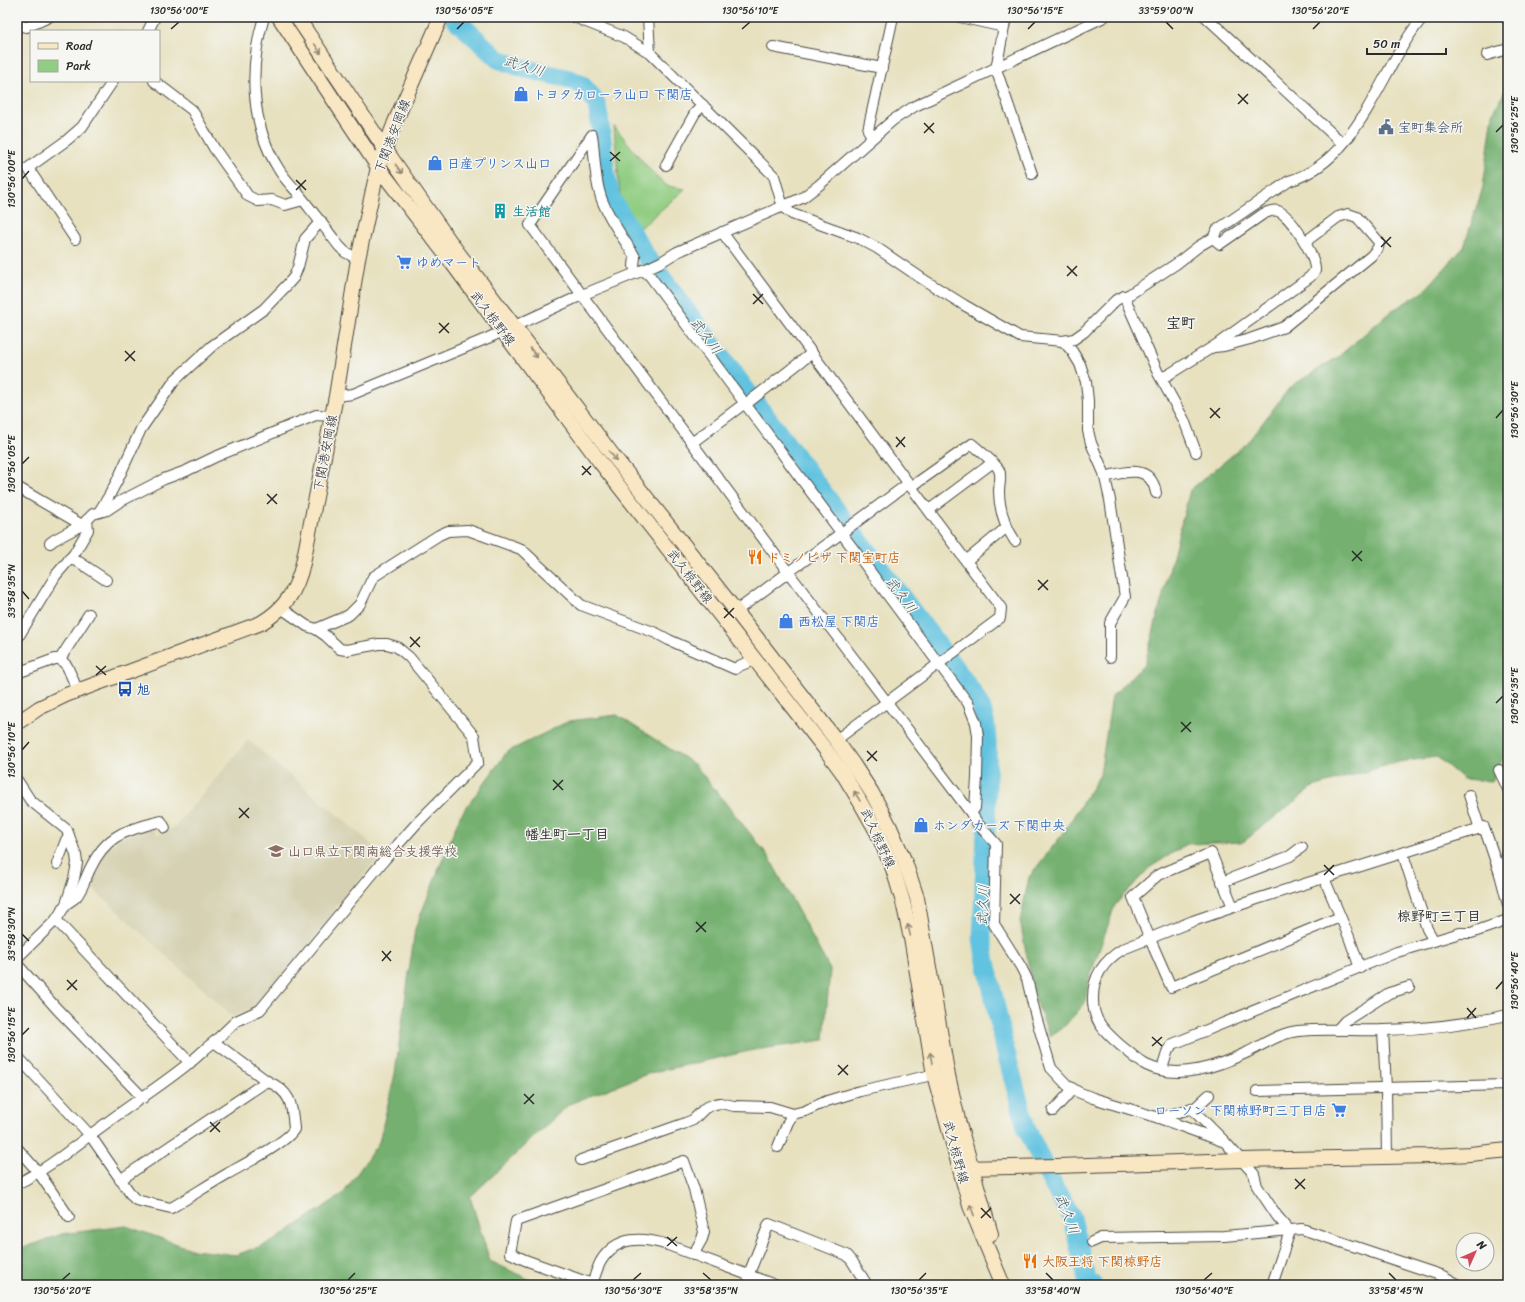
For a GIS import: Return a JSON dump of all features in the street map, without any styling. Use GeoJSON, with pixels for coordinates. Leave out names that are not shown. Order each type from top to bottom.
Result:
{"type":"FeatureCollection","features":[{"type":"Feature","properties":{"kind":"main road","name":"武久椋野線"},"geometry":{"type":"LineString","coordinates":[[279,17],[378,167],[612,454],[736,611],[836,740],[872,794],[905,862],[917,898],[941,1073]]}},
{"type":"Feature","properties":{"kind":"main road","name":"武久椋野線"},"geometry":{"type":"LineString","coordinates":[[297,17],[384,149],[456,250],[600,462],[842,772],[877,832],[893,869],[903,902],[941,1073],[965,1168],[970,1206],[1003,1285]]}},
{"type":"Feature","properties":{"kind":"main road","name":"下関港安岡線"},"geometry":{"type":"LineString","coordinates":[[17,723],[53,701],[261,623],[273,616],[293,593],[300,578],[336,396],[358,259],[378,167],[384,149],[441,17]]}},
{"type":"Feature","properties":{"kind":"main road"},"geometry":{"type":"LineString","coordinates":[[965,1168],[1387,1157],[1470,1154],[1508,1150]]}},
{"type":"Feature","properties":{"kind":"main road","name":"武久椋野線"},"geometry":{"type":"LineString","coordinates":[[965,1168],[1011,1285]]}},
{"type":"Feature","properties":{"kind":"street"},"geometry":{"type":"LineString","coordinates":[[17,25],[26,27],[49,17]]}},
{"type":"Feature","properties":{"kind":"street"},"geometry":{"type":"LineString","coordinates":[[148,30],[155,17]]}},
{"type":"Feature","properties":{"kind":"street"},"geometry":{"type":"LineString","coordinates":[[264,17],[255,61],[255,92],[258,117],[266,142],[278,169],[321,221],[339,246],[358,259]]}},
{"type":"Feature","properties":{"kind":"street"},"geometry":{"type":"LineString","coordinates":[[574,17],[624,37],[650,52],[774,176],[783,207],[792,214],[851,235],[877,248],[952,297],[1020,337],[1063,340],[1074,339],[1084,332],[1116,300],[1163,272],[1199,246],[1213,238],[1217,230],[1289,181],[1299,178],[1316,167],[1333,154],[1342,144],[1374,97],[1405,42],[1423,17]]}},
{"type":"Feature","properties":{"kind":"street"},"geometry":{"type":"LineString","coordinates":[[648,17],[650,52]]}},
{"type":"Feature","properties":{"kind":"street"},"geometry":{"type":"LineString","coordinates":[[873,136],[868,130],[893,17]]}},
{"type":"Feature","properties":{"kind":"street"},"geometry":{"type":"LineString","coordinates":[[960,17],[1005,22],[996,69],[1032,174]]}},
{"type":"Feature","properties":{"kind":"street"},"geometry":{"type":"LineString","coordinates":[[336,396],[353,394],[459,351],[582,295],[661,262],[677,252],[802,198],[818,186],[873,136],[893,120],[915,106],[1104,17]]}},
{"type":"Feature","properties":{"kind":"street"},"geometry":{"type":"LineString","coordinates":[[1206,17],[1342,144]]}},
{"type":"Feature","properties":{"kind":"street"},"geometry":{"type":"LineString","coordinates":[[1507,17],[1508,21]]}},
{"type":"Feature","properties":{"kind":"street"},"geometry":{"type":"LineString","coordinates":[[773,47],[882,68]]}},
{"type":"Feature","properties":{"kind":"street"},"geometry":{"type":"LineString","coordinates":[[1487,55],[1508,49]]}},
{"type":"Feature","properties":{"kind":"street"},"geometry":{"type":"LineString","coordinates":[[75,239],[28,168],[67,140],[82,127],[113,82]]}},
{"type":"Feature","properties":{"kind":"street"},"geometry":{"type":"LineString","coordinates":[[155,82],[192,110],[214,148],[248,196],[258,201],[272,200],[285,205],[303,200]]}},
{"type":"Feature","properties":{"kind":"street"},"geometry":{"type":"LineString","coordinates":[[666,165],[695,112],[703,105]]}},
{"type":"Feature","properties":{"kind":"street"},"geometry":{"type":"LineString","coordinates":[[971,813],[975,808],[978,736],[976,723],[968,703],[940,662],[650,276],[634,266],[635,257],[612,219],[600,195],[592,135],[530,224],[788,572],[978,824],[996,844],[994,924],[1027,979],[1050,1068],[1073,1089],[1093,1098],[1159,1118],[1225,1142]]}},
{"type":"Feature","properties":{"kind":"street"},"geometry":{"type":"LineString","coordinates":[[1162,377],[1168,375],[1213,347],[1314,274],[1314,262],[1305,242],[1287,217],[1274,210],[1263,214],[1220,244],[1213,238]]}},
{"type":"Feature","properties":{"kind":"street"},"geometry":{"type":"LineString","coordinates":[[1213,347],[1224,346],[1284,327],[1371,256],[1378,248],[1379,242],[1357,217],[1348,214],[1338,217],[1305,242]]}},
{"type":"Feature","properties":{"kind":"street"},"geometry":{"type":"LineString","coordinates":[[98,512],[115,484],[141,429],[175,380],[212,346],[264,309],[288,285],[294,277],[298,267],[305,239],[321,221]]}},
{"type":"Feature","properties":{"kind":"street"},"geometry":{"type":"LineString","coordinates":[[722,232],[1001,608],[1000,618],[836,740]]}},
{"type":"Feature","properties":{"kind":"street"},"geometry":{"type":"LineString","coordinates":[[1124,296],[1158,373],[1162,377],[1184,420],[1196,452]]}},
{"type":"Feature","properties":{"kind":"street"},"geometry":{"type":"LineString","coordinates":[[1063,340],[1080,364],[1086,382],[1088,401],[1088,432],[1105,477],[1125,597],[1110,623],[1110,657]]}},
{"type":"Feature","properties":{"kind":"street"},"geometry":{"type":"LineString","coordinates":[[693,442],[812,353]]}},
{"type":"Feature","properties":{"kind":"street"},"geometry":{"type":"LineString","coordinates":[[50,543],[85,523],[93,514],[106,510],[164,479],[316,415],[332,416]]}},
{"type":"Feature","properties":{"kind":"street"},"geometry":{"type":"LineString","coordinates":[[724,620],[855,522],[972,444],[1000,470],[999,497],[1004,520],[1015,541]]}},
{"type":"Feature","properties":{"kind":"street"},"geometry":{"type":"LineString","coordinates":[[929,510],[992,463]]}},
{"type":"Feature","properties":{"kind":"street"},"geometry":{"type":"LineString","coordinates":[[1105,477],[1132,471],[1147,474],[1154,484],[1156,493]]}},
{"type":"Feature","properties":{"kind":"street"},"geometry":{"type":"LineString","coordinates":[[17,487],[85,523],[88,530],[74,554],[56,575],[17,639]]}},
{"type":"Feature","properties":{"kind":"street"},"geometry":{"type":"LineString","coordinates":[[966,561],[1007,527]]}},
{"type":"Feature","properties":{"kind":"street"},"geometry":{"type":"LineString","coordinates":[[316,629],[349,616],[356,610],[373,577],[439,535],[448,531],[468,530],[521,549],[581,605],[656,633],[735,669],[754,660]]}},
{"type":"Feature","properties":{"kind":"street"},"geometry":{"type":"LineString","coordinates":[[69,559],[79,562],[106,580]]}},
{"type":"Feature","properties":{"kind":"street"},"geometry":{"type":"LineString","coordinates":[[17,1184],[39,1173],[124,1109],[143,1098],[190,1063],[236,1021],[260,1010],[385,859],[417,823],[478,762],[474,736],[409,657],[397,647],[379,644],[346,650],[340,649],[316,629],[307,626],[281,608]]}},
{"type":"Feature","properties":{"kind":"street"},"geometry":{"type":"LineString","coordinates":[[60,659],[89,614]]}},
{"type":"Feature","properties":{"kind":"street"},"geometry":{"type":"LineString","coordinates":[[17,673],[55,659],[60,659],[67,666],[74,682]]}},
{"type":"Feature","properties":{"kind":"street"},"geometry":{"type":"LineString","coordinates":[[1499,770],[1508,789]]}},
{"type":"Feature","properties":{"kind":"street"},"geometry":{"type":"LineString","coordinates":[[17,780],[30,800],[67,830],[76,855],[77,863],[74,879],[66,904],[56,920],[17,958]]}},
{"type":"Feature","properties":{"kind":"street"},"geometry":{"type":"LineString","coordinates":[[1470,795],[1480,829]]}},
{"type":"Feature","properties":{"kind":"street"},"geometry":{"type":"LineString","coordinates":[[66,904],[77,896],[101,848],[109,841],[121,834],[161,821],[165,828]]}},
{"type":"Feature","properties":{"kind":"street"},"geometry":{"type":"LineString","coordinates":[[1508,905],[1504,872],[1484,827],[1233,907],[1123,949],[1114,954],[1099,971],[1093,988],[1094,1012],[1109,1035],[1147,1065],[1162,1070],[1193,1071],[1205,1068],[1247,1052],[1292,1032],[1383,1030],[1443,1026],[1478,1022],[1508,1015]]}},
{"type":"Feature","properties":{"kind":"street"},"geometry":{"type":"LineString","coordinates":[[56,864],[69,836]]}},
{"type":"Feature","properties":{"kind":"street"},"geometry":{"type":"LineString","coordinates":[[1222,882],[1290,856],[1302,847]]}},
{"type":"Feature","properties":{"kind":"street"},"geometry":{"type":"LineString","coordinates":[[1233,907],[1211,853],[1158,875],[1133,897],[1171,987],[1340,917]]}},
{"type":"Feature","properties":{"kind":"street"},"geometry":{"type":"LineString","coordinates":[[1504,872],[1508,853]]}},
{"type":"Feature","properties":{"kind":"street"},"geometry":{"type":"LineString","coordinates":[[1403,854],[1427,929],[1434,942]]}},
{"type":"Feature","properties":{"kind":"street"},"geometry":{"type":"LineString","coordinates":[[1324,878],[1349,937],[1360,968]]}},
{"type":"Feature","properties":{"kind":"street"},"geometry":{"type":"LineString","coordinates":[[56,920],[190,1063]]}},
{"type":"Feature","properties":{"kind":"street"},"geometry":{"type":"LineString","coordinates":[[1162,1070],[1168,1050],[1173,1044],[1397,952],[1460,933],[1471,933],[1508,920]]}},
{"type":"Feature","properties":{"kind":"street"},"geometry":{"type":"LineString","coordinates":[[17,964],[143,1098]]}},
{"type":"Feature","properties":{"kind":"street"},"geometry":{"type":"LineString","coordinates":[[1337,1030],[1345,1021],[1389,993],[1409,987]]}},
{"type":"Feature","properties":{"kind":"street"},"geometry":{"type":"LineString","coordinates":[[1383,1030],[1387,1157]]}},
{"type":"Feature","properties":{"kind":"street"},"geometry":{"type":"LineString","coordinates":[[17,1056],[90,1135],[120,1180],[136,1200],[172,1208],[286,1138],[294,1129],[291,1103],[282,1091],[214,1042]]}},
{"type":"Feature","properties":{"kind":"street"},"geometry":{"type":"LineString","coordinates":[[581,1160],[693,1120],[705,1108],[715,1104],[720,1103],[734,1106],[770,1107],[782,1112],[793,1114],[805,1111],[827,1101],[860,1091],[941,1073]]}},
{"type":"Feature","properties":{"kind":"street"},"geometry":{"type":"LineString","coordinates":[[120,1180],[267,1081]]}},
{"type":"Feature","properties":{"kind":"street"},"geometry":{"type":"LineString","coordinates":[[1257,1091],[1508,1085]]}},
{"type":"Feature","properties":{"kind":"street"},"geometry":{"type":"LineString","coordinates":[[1053,1111],[1073,1089]]}},
{"type":"Feature","properties":{"kind":"street"},"geometry":{"type":"LineString","coordinates":[[1159,1118],[1196,1107],[1209,1095]]}},
{"type":"Feature","properties":{"kind":"street"},"geometry":{"type":"LineString","coordinates":[[1191,1108],[1254,1174],[1256,1186],[1290,1231]]}},
{"type":"Feature","properties":{"kind":"street"},"geometry":{"type":"LineString","coordinates":[[778,1148],[788,1122],[793,1114]]}},
{"type":"Feature","properties":{"kind":"street"},"geometry":{"type":"LineString","coordinates":[[17,1148],[39,1173],[69,1217]]}},
{"type":"Feature","properties":{"kind":"street"},"geometry":{"type":"LineString","coordinates":[[693,1255],[702,1239],[704,1232],[694,1189],[684,1161],[516,1221],[510,1253],[525,1260],[593,1284],[604,1258],[615,1247],[624,1242],[638,1239],[650,1240],[775,1285]]}},
{"type":"Feature","properties":{"kind":"street"},"geometry":{"type":"LineString","coordinates":[[748,1276],[769,1224],[847,1255],[852,1260],[866,1285]]}},
{"type":"Feature","properties":{"kind":"street"},"geometry":{"type":"LineString","coordinates":[[1092,1242],[1101,1238],[1224,1236],[1302,1229],[1443,1276],[1456,1284]]}},
{"type":"Feature","properties":{"kind":"street"},"geometry":{"type":"LineString","coordinates":[[1272,1285],[1290,1231]]}},
{"type":"Feature","properties":{"kind":"shaded area"},"geometry":{"type":"Polygon","coordinates":[[[248,740],[367,840],[377,854],[376,861],[335,908],[336,911],[257,1006],[233,1017],[88,884],[104,850],[120,838],[147,828],[155,830],[157,835],[175,827],[248,740]]]}},
{"type":"Feature","properties":{"kind":"green space"},"geometry":{"type":"Polygon","coordinates":[[[1508,85],[1508,757],[1503,758],[1492,781],[1463,779],[1437,757],[1398,762],[1313,787],[1243,842],[1187,844],[1149,868],[1115,905],[1088,982],[1085,1003],[1063,1028],[1050,1037],[1035,999],[1020,921],[1029,877],[1061,836],[1100,775],[1112,696],[1145,664],[1190,490],[1247,443],[1290,387],[1338,357],[1390,312],[1424,291],[1464,247],[1483,187],[1493,114],[1508,85]]]}},
{"type":"Feature","properties":{"kind":"green space"},"geometry":{"type":"Polygon","coordinates":[[[614,126],[649,169],[667,186],[685,189],[638,230],[620,197],[614,126]]]}},
{"type":"Feature","properties":{"kind":"green space"},"geometry":{"type":"Polygon","coordinates":[[[617,715],[695,765],[769,857],[830,970],[824,1040],[754,1050],[650,1073],[569,1104],[470,1197],[490,1261],[541,1285],[17,1285],[17,1250],[62,1234],[126,1226],[194,1250],[236,1255],[272,1242],[343,1194],[379,1142],[395,1074],[415,929],[460,816],[507,752],[569,721],[617,715]]]}},
{"type":"Feature","properties":{"kind":"waterway","name":"武久川"},"geometry":{"type":"LineString","coordinates":[[453,17],[498,59],[526,69],[570,79],[582,85],[590,94],[597,105],[606,175],[611,198],[648,259],[975,696],[984,716],[987,734],[986,826],[982,938],[985,957],[1005,1049],[1026,1127],[1051,1181],[1072,1218],[1087,1279],[1093,1285]]}},
{"type":"Feature","properties":{"kind":"place","name":"トヨタカローラ山口 下関店"},"geometry":{"type":"Point","coordinates":[521,94]}},
{"type":"Feature","properties":{"kind":"place","name":"宝町集会所"},"geometry":{"type":"Point","coordinates":[1386,127]}},
{"type":"Feature","properties":{"kind":"place","name":"日産プリンス山口"},"geometry":{"type":"Point","coordinates":[435,163]}},
{"type":"Feature","properties":{"kind":"place","name":"生活館"},"geometry":{"type":"Point","coordinates":[500,211]}},
{"type":"Feature","properties":{"kind":"place","name":"ゆめマート"},"geometry":{"type":"Point","coordinates":[404,262]}},
{"type":"Feature","properties":{"kind":"place","name":"ドミノピザ 下関宝町店"},"geometry":{"type":"Point","coordinates":[755,557]}},
{"type":"Feature","properties":{"kind":"place","name":"西松屋 下関店"},"geometry":{"type":"Point","coordinates":[786,621]}},
{"type":"Feature","properties":{"kind":"place","name":"旭"},"geometry":{"type":"Point","coordinates":[125,689]}},
{"type":"Feature","properties":{"kind":"place","name":"ホンダカーズ 下関中央"},"geometry":{"type":"Point","coordinates":[921,825]}},
{"type":"Feature","properties":{"kind":"place","name":"山口県立下関南総合支援学校"},"geometry":{"type":"Point","coordinates":[276,851]}},
{"type":"Feature","properties":{"kind":"place","name":"ローソン 下関椋野町三丁目店"},"geometry":{"type":"Point","coordinates":[1339,1110]}},
{"type":"Feature","properties":{"kind":"place","name":"大阪王将 下関椋野店"},"geometry":{"type":"Point","coordinates":[1030,1261]}},
{"type":"Feature","properties":{"kind":"district","name":"宝町"},"geometry":{"type":"Point","coordinates":[1181,323]}},
{"type":"Feature","properties":{"kind":"district","name":"幡生町一丁目"},"geometry":{"type":"Point","coordinates":[567,834]}},
{"type":"Feature","properties":{"kind":"district","name":"椋野町三丁目"},"geometry":{"type":"Point","coordinates":[1439,916]}}]}
